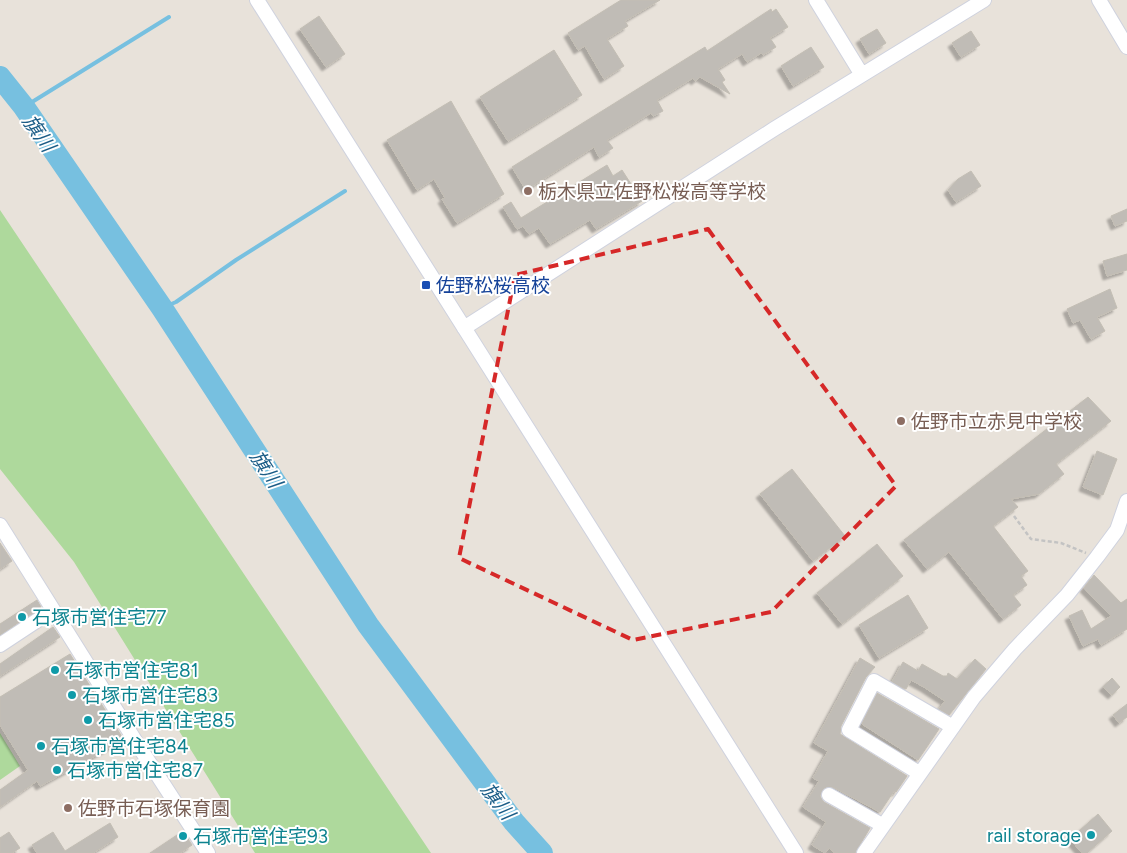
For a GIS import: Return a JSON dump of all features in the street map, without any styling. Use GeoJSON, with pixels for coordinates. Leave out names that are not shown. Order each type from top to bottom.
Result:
{"type":"FeatureCollection","features":[{"type":"Feature","properties":{"kind":"street"},"geometry":{"type":"LineString","coordinates":[[257,0],[796,853]]}},
{"type":"Feature","properties":{"kind":"street"},"geometry":{"type":"LineString","coordinates":[[816,0],[862,75]]}},
{"type":"Feature","properties":{"kind":"street"},"geometry":{"type":"LineString","coordinates":[[464,328],[862,75],[984,0]]}},
{"type":"Feature","properties":{"kind":"street"},"geometry":{"type":"LineString","coordinates":[[1098,0],[1127,47]]}},
{"type":"Feature","properties":{"kind":"street"},"geometry":{"type":"LineString","coordinates":[[864,853],[953,727],[1009,656],[1067,595],[1097,557],[1117,530],[1127,501]]}},
{"type":"Feature","properties":{"kind":"street"},"geometry":{"type":"LineString","coordinates":[[0,525],[208,853]]}},
{"type":"Feature","properties":{"kind":"street"},"geometry":{"type":"LineString","coordinates":[[0,645],[53,610]]}},
{"type":"Feature","properties":{"kind":"street"},"geometry":{"type":"LineString","coordinates":[[919,773],[849,730],[874,681],[953,727]]}},
{"type":"Feature","properties":{"kind":"street"},"geometry":{"type":"LineString","coordinates":[[829,795],[882,825]]}},
{"type":"Feature","properties":{"kind":"path"},"geometry":{"type":"LineString","coordinates":[[1014,516],[1031,539],[1061,543],[1097,557]]}},
{"type":"Feature","properties":{"kind":"highlighted area"},"geometry":{"type":"Polygon","coordinates":[[[708,229],[896,486],[771,612],[633,640],[459,558],[482,432],[515,275],[708,229]]]}},
{"type":"Feature","properties":{"kind":"green space"},"geometry":{"type":"Polygon","coordinates":[[[0,210],[431,853],[255,853],[74,562],[0,469],[0,210]]]}},
{"type":"Feature","properties":{"kind":"green space"},"geometry":{"type":"Polygon","coordinates":[[[0,733],[20,766],[0,780],[0,733]]]}},
{"type":"Feature","properties":{"kind":"building"},"geometry":{"type":"Polygon","coordinates":[[[621,0],[660,0],[625,21],[628,26],[607,39],[624,66],[604,79],[585,46],[578,50],[568,33],[621,0]]]}},
{"type":"Feature","properties":{"kind":"building"},"geometry":{"type":"Polygon","coordinates":[[[771,9],[772,12],[776,9],[788,27],[770,38],[776,47],[763,55],[761,53],[747,62],[742,54],[718,69],[725,80],[722,82],[730,94],[700,77],[695,81],[693,78],[657,100],[663,111],[653,116],[651,113],[607,140],[613,148],[599,157],[594,147],[526,190],[512,167],[705,47],[707,51],[771,9]]]}},
{"type":"Feature","properties":{"kind":"building"},"geometry":{"type":"Polygon","coordinates":[[[319,16],[345,54],[326,67],[300,29],[319,16]]]}},
{"type":"Feature","properties":{"kind":"building"},"geometry":{"type":"Polygon","coordinates":[[[877,29],[886,43],[869,54],[860,39],[877,29]]]}},
{"type":"Feature","properties":{"kind":"building"},"geometry":{"type":"Polygon","coordinates":[[[971,31],[980,45],[961,57],[952,43],[971,31]]]}},
{"type":"Feature","properties":{"kind":"building"},"geometry":{"type":"Polygon","coordinates":[[[811,47],[824,67],[793,86],[781,66],[811,47]]]}},
{"type":"Feature","properties":{"kind":"building"},"geometry":{"type":"Polygon","coordinates":[[[554,50],[582,95],[508,141],[480,97],[554,50]]]}},
{"type":"Feature","properties":{"kind":"building"},"geometry":{"type":"Polygon","coordinates":[[[451,101],[504,194],[457,223],[442,199],[445,198],[434,179],[417,190],[387,140],[451,101]]]}},
{"type":"Feature","properties":{"kind":"building"},"geometry":{"type":"Polygon","coordinates":[[[607,165],[613,176],[622,170],[642,201],[596,229],[590,220],[550,244],[539,228],[529,234],[523,226],[517,229],[503,207],[511,202],[521,218],[607,165]]]}},
{"type":"Feature","properties":{"kind":"building"},"geometry":{"type":"Polygon","coordinates":[[[971,171],[981,186],[956,202],[948,190],[958,179],[971,171]]]}},
{"type":"Feature","properties":{"kind":"building"},"geometry":{"type":"Polygon","coordinates":[[[1127,209],[1127,221],[1115,226],[1111,216],[1127,209]]]}},
{"type":"Feature","properties":{"kind":"building"},"geometry":{"type":"Polygon","coordinates":[[[1127,254],[1127,270],[1107,276],[1103,261],[1127,254]]]}},
{"type":"Feature","properties":{"kind":"building"},"geometry":{"type":"Polygon","coordinates":[[[1110,289],[1117,308],[1097,317],[1105,331],[1091,339],[1080,320],[1073,323],[1067,309],[1110,289]]]}},
{"type":"Feature","properties":{"kind":"building"},"geometry":{"type":"Polygon","coordinates":[[[1088,397],[1111,421],[1056,464],[1064,474],[1039,494],[1011,499],[1018,507],[993,526],[1028,571],[1021,576],[1027,585],[1013,595],[1021,605],[1003,619],[949,552],[927,569],[904,540],[1088,397]]]}},
{"type":"Feature","properties":{"kind":"building"},"geometry":{"type":"Polygon","coordinates":[[[1097,451],[1117,459],[1103,495],[1083,487],[1097,451]]]}},
{"type":"Feature","properties":{"kind":"building"},"geometry":{"type":"Polygon","coordinates":[[[792,469],[845,536],[813,561],[760,494],[792,469]]]}},
{"type":"Feature","properties":{"kind":"building"},"geometry":{"type":"Polygon","coordinates":[[[0,543],[12,561],[0,569],[0,543]]]}},
{"type":"Feature","properties":{"kind":"building"},"geometry":{"type":"Polygon","coordinates":[[[877,544],[903,576],[842,624],[817,593],[877,544]]]}},
{"type":"Feature","properties":{"kind":"building"},"geometry":{"type":"Polygon","coordinates":[[[1094,575],[1121,603],[1127,599],[1127,629],[1101,645],[1098,639],[1083,646],[1069,616],[1082,610],[1091,629],[1111,616],[1084,588],[1094,575]]]}},
{"type":"Feature","properties":{"kind":"building"},"geometry":{"type":"Polygon","coordinates":[[[908,595],[928,628],[879,658],[859,625],[908,595]]]}},
{"type":"Feature","properties":{"kind":"building","name":"石塚市営住宅77"},"geometry":{"type":"Polygon","coordinates":[[[37,600],[41,607],[0,635],[0,624],[37,600]]]}},
{"type":"Feature","properties":{"kind":"building"},"geometry":{"type":"Polygon","coordinates":[[[53,627],[60,637],[0,676],[0,664],[53,627]]]}},
{"type":"Feature","properties":{"kind":"building"},"geometry":{"type":"Polygon","coordinates":[[[70,654],[124,740],[40,786],[37,781],[0,807],[0,790],[28,770],[0,725],[0,697],[70,654]]]}},
{"type":"Feature","properties":{"kind":"building"},"geometry":{"type":"Polygon","coordinates":[[[860,658],[875,667],[866,677],[841,726],[840,734],[907,776],[880,812],[833,787],[824,788],[820,796],[824,802],[870,828],[855,853],[835,853],[829,848],[825,853],[812,845],[826,822],[803,807],[819,781],[813,778],[828,751],[814,743],[860,658]]]}},
{"type":"Feature","properties":{"kind":"building"},"geometry":{"type":"Polygon","coordinates":[[[975,659],[986,669],[949,715],[939,709],[945,701],[924,687],[911,680],[906,689],[892,682],[903,662],[918,671],[922,664],[943,676],[947,676],[948,673],[957,679],[975,659]]]}},
{"type":"Feature","properties":{"kind":"building"},"geometry":{"type":"Polygon","coordinates":[[[1112,678],[1120,687],[1112,695],[1103,687],[1112,678]]]}},
{"type":"Feature","properties":{"kind":"building"},"geometry":{"type":"Polygon","coordinates":[[[877,693],[939,729],[918,760],[862,724],[877,693]]]}},
{"type":"Feature","properties":{"kind":"building"},"geometry":{"type":"Polygon","coordinates":[[[1127,704],[1127,717],[1119,723],[1113,715],[1127,704]]]}},
{"type":"Feature","properties":{"kind":"building","name":"rail storage"},"geometry":{"type":"Polygon","coordinates":[[[1098,814],[1112,831],[1087,853],[1082,853],[1070,839],[1098,814]]]}},
{"type":"Feature","properties":{"kind":"building"},"geometry":{"type":"Polygon","coordinates":[[[110,823],[118,837],[93,853],[37,853],[32,845],[53,832],[65,851],[110,823]]]}},
{"type":"Feature","properties":{"kind":"building","name":"石塚市営住宅93"},"geometry":{"type":"Polygon","coordinates":[[[183,831],[192,845],[180,853],[150,853],[183,831]]]}},
{"type":"Feature","properties":{"kind":"building"},"geometry":{"type":"Polygon","coordinates":[[[9,832],[20,848],[12,853],[0,853],[0,838],[9,832]]]}},
{"type":"Feature","properties":{"kind":"waterway"},"geometry":{"type":"LineString","coordinates":[[24,107],[169,17]]}},
{"type":"Feature","properties":{"kind":"waterway","name":"旗川"},"geometry":{"type":"LineString","coordinates":[[0,77],[24,107],[162,308],[368,625],[514,822],[542,853]]}},
{"type":"Feature","properties":{"kind":"waterway"},"geometry":{"type":"LineString","coordinates":[[162,308],[176,302],[236,260],[345,191]]}},
{"type":"Feature","properties":{"kind":"place","name":"栃木県立佐野松桜高等学校"},"geometry":{"type":"Point","coordinates":[528,191]}},
{"type":"Feature","properties":{"kind":"place","name":"佐野松桜高校"},"geometry":{"type":"Point","coordinates":[426,285]}},
{"type":"Feature","properties":{"kind":"place","name":"佐野市立赤見中学校"},"geometry":{"type":"Point","coordinates":[901,421]}},
{"type":"Feature","properties":{"kind":"place","name":"石塚市営住宅77"},"geometry":{"type":"Point","coordinates":[22,617]}},
{"type":"Feature","properties":{"kind":"place","name":"石塚市営住宅81"},"geometry":{"type":"Point","coordinates":[55,670]}},
{"type":"Feature","properties":{"kind":"place","name":"石塚市営住宅83"},"geometry":{"type":"Point","coordinates":[72,695]}},
{"type":"Feature","properties":{"kind":"place","name":"石塚市営住宅85"},"geometry":{"type":"Point","coordinates":[88,720]}},
{"type":"Feature","properties":{"kind":"place","name":"石塚市営住宅84"},"geometry":{"type":"Point","coordinates":[41,746]}},
{"type":"Feature","properties":{"kind":"place","name":"石塚市営住宅87"},"geometry":{"type":"Point","coordinates":[57,770]}},
{"type":"Feature","properties":{"kind":"place","name":"佐野市石塚保育園"},"geometry":{"type":"Point","coordinates":[68,808]}},
{"type":"Feature","properties":{"kind":"place","name":"rail storage"},"geometry":{"type":"Point","coordinates":[1091,835]}},
{"type":"Feature","properties":{"kind":"place","name":"石塚市営住宅93"},"geometry":{"type":"Point","coordinates":[183,836]}}]}
